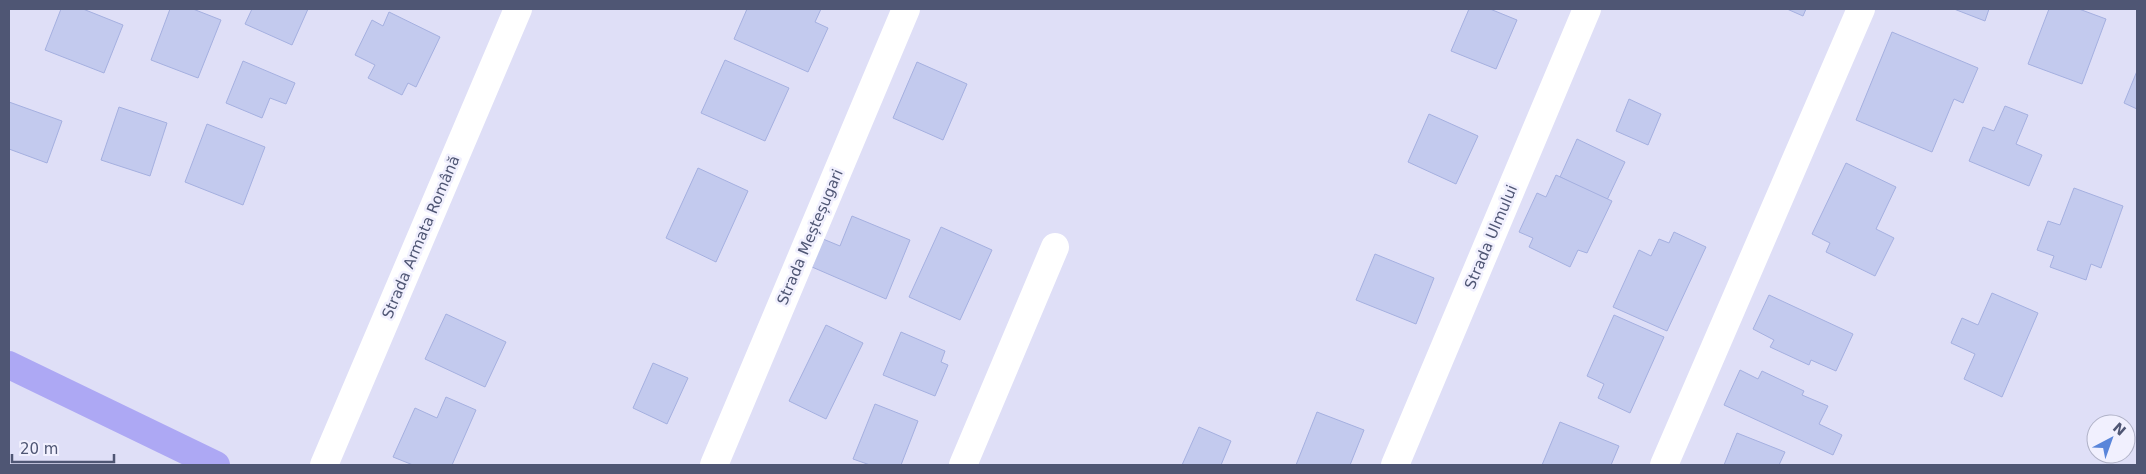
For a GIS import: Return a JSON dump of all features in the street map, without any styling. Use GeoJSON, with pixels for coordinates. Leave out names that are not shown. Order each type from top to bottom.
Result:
{"type":"FeatureCollection","features":[{"type":"Feature","properties":{"kind":"main road"},"geometry":{"type":"LineString","coordinates":[[9,365],[216,465]]}},
{"type":"Feature","properties":{"kind":"street","name":"Strada Armata Română"},"geometry":{"type":"LineString","coordinates":[[324,465],[518,9]]}},
{"type":"Feature","properties":{"kind":"street","name":"Strada Meșteșugari"},"geometry":{"type":"LineString","coordinates":[[714,465],[906,9]]}},
{"type":"Feature","properties":{"kind":"street","name":"Strada Ulmului"},"geometry":{"type":"LineString","coordinates":[[1395,465],[1587,9]]}},
{"type":"Feature","properties":{"kind":"street"},"geometry":{"type":"LineString","coordinates":[[1664,465],[1861,9]]}},
{"type":"Feature","properties":{"kind":"street"},"geometry":{"type":"LineString","coordinates":[[963,465],[1055,247]]}},
{"type":"Feature","properties":{"kind":"shaded area"},"geometry":{"type":"Polygon","coordinates":[[[9,9],[2137,9],[2137,465],[9,465],[9,9]]]}},
{"type":"Feature","properties":{"kind":"building"},"geometry":{"type":"Polygon","coordinates":[[[61,9],[83,9],[123,25],[104,73],[45,50],[61,9]]]}},
{"type":"Feature","properties":{"kind":"building"},"geometry":{"type":"Polygon","coordinates":[[[170,9],[193,9],[221,20],[198,78],[151,60],[170,9]]]}},
{"type":"Feature","properties":{"kind":"building"},"geometry":{"type":"Polygon","coordinates":[[[252,9],[308,9],[292,45],[245,24],[252,9]]]}},
{"type":"Feature","properties":{"kind":"building"},"geometry":{"type":"Polygon","coordinates":[[[747,9],[821,9],[815,22],[828,28],[808,72],[734,39],[747,9]]]}},
{"type":"Feature","properties":{"kind":"building"},"geometry":{"type":"Polygon","coordinates":[[[1469,9],[1490,9],[1517,20],[1496,69],[1451,51],[1469,9]]]}},
{"type":"Feature","properties":{"kind":"building"},"geometry":{"type":"Polygon","coordinates":[[[1787,9],[1806,9],[1803,16],[1787,9]]]}},
{"type":"Feature","properties":{"kind":"building"},"geometry":{"type":"Polygon","coordinates":[[[1954,9],[1989,9],[1985,21],[1954,9]]]}},
{"type":"Feature","properties":{"kind":"building"},"geometry":{"type":"Polygon","coordinates":[[[2049,9],[2079,9],[2106,19],[2082,84],[2028,64],[2049,9]]]}},
{"type":"Feature","properties":{"kind":"building"},"geometry":{"type":"Polygon","coordinates":[[[389,12],[440,37],[416,87],[408,83],[402,95],[368,78],[375,65],[355,55],[372,20],[383,26],[389,12]]]}},
{"type":"Feature","properties":{"kind":"building"},"geometry":{"type":"Polygon","coordinates":[[[1892,32],[1978,68],[1963,103],[1954,99],[1932,152],[1856,120],[1892,32]]]}},
{"type":"Feature","properties":{"kind":"building"},"geometry":{"type":"Polygon","coordinates":[[[725,60],[789,88],[765,141],[701,113],[725,60]]]}},
{"type":"Feature","properties":{"kind":"building"},"geometry":{"type":"Polygon","coordinates":[[[243,61],[295,83],[286,104],[270,98],[262,118],[226,103],[243,61]]]}},
{"type":"Feature","properties":{"kind":"building"},"geometry":{"type":"Polygon","coordinates":[[[917,62],[967,84],[943,140],[893,118],[917,62]]]}},
{"type":"Feature","properties":{"kind":"building"},"geometry":{"type":"Polygon","coordinates":[[[2137,71],[2137,109],[2124,103],[2137,71]]]}},
{"type":"Feature","properties":{"kind":"building"},"geometry":{"type":"Polygon","coordinates":[[[1629,99],[1661,114],[1648,145],[1616,131],[1629,99]]]}},
{"type":"Feature","properties":{"kind":"building"},"geometry":{"type":"Polygon","coordinates":[[[9,102],[62,121],[47,163],[9,149],[9,102]]]}},
{"type":"Feature","properties":{"kind":"building"},"geometry":{"type":"Polygon","coordinates":[[[2005,106],[2028,115],[2016,144],[2042,155],[2029,186],[1969,161],[1983,127],[1994,131],[2005,106]]]}},
{"type":"Feature","properties":{"kind":"building"},"geometry":{"type":"Polygon","coordinates":[[[119,107],[167,123],[150,176],[101,160],[119,107]]]}},
{"type":"Feature","properties":{"kind":"building"},"geometry":{"type":"Polygon","coordinates":[[[1429,114],[1478,136],[1456,184],[1408,162],[1429,114]]]}},
{"type":"Feature","properties":{"kind":"building"},"geometry":{"type":"Polygon","coordinates":[[[207,124],[265,147],[243,205],[185,182],[207,124]]]}},
{"type":"Feature","properties":{"kind":"building"},"geometry":{"type":"Polygon","coordinates":[[[1577,139],[1625,162],[1607,200],[1560,177],[1577,139]]]}},
{"type":"Feature","properties":{"kind":"building"},"geometry":{"type":"Polygon","coordinates":[[[1846,163],[1896,187],[1876,229],[1894,238],[1875,276],[1826,252],[1830,243],[1812,234],[1846,163]]]}},
{"type":"Feature","properties":{"kind":"building"},"geometry":{"type":"Polygon","coordinates":[[[698,168],[748,191],[716,262],[666,238],[698,168]]]}},
{"type":"Feature","properties":{"kind":"building"},"geometry":{"type":"Polygon","coordinates":[[[1556,175],[1612,201],[1587,253],[1578,250],[1570,267],[1529,247],[1533,238],[1519,232],[1537,193],[1546,197],[1556,175]]]}},
{"type":"Feature","properties":{"kind":"building"},"geometry":{"type":"Polygon","coordinates":[[[2074,188],[2123,206],[2101,268],[2091,264],[2086,280],[2050,267],[2054,256],[2037,250],[2048,221],[2060,225],[2074,188]]]}},
{"type":"Feature","properties":{"kind":"building"},"geometry":{"type":"Polygon","coordinates":[[[852,216],[910,240],[886,299],[812,267],[823,239],[840,246],[852,216]]]}},
{"type":"Feature","properties":{"kind":"building"},"geometry":{"type":"Polygon","coordinates":[[[941,227],[992,250],[960,320],[909,297],[941,227]]]}},
{"type":"Feature","properties":{"kind":"building"},"geometry":{"type":"Polygon","coordinates":[[[1674,232],[1706,247],[1667,331],[1613,307],[1639,250],[1651,256],[1659,239],[1669,243],[1674,232]]]}},
{"type":"Feature","properties":{"kind":"building"},"geometry":{"type":"Polygon","coordinates":[[[1375,254],[1434,278],[1416,324],[1356,300],[1375,254]]]}},
{"type":"Feature","properties":{"kind":"building"},"geometry":{"type":"Polygon","coordinates":[[[1992,293],[2038,313],[2002,397],[1964,379],[1975,354],[1951,343],[1962,318],[1978,325],[1992,293]]]}},
{"type":"Feature","properties":{"kind":"building"},"geometry":{"type":"Polygon","coordinates":[[[1769,295],[1853,334],[1836,371],[1811,360],[1809,365],[1770,347],[1774,340],[1753,329],[1769,295]]]}},
{"type":"Feature","properties":{"kind":"building"},"geometry":{"type":"Polygon","coordinates":[[[446,314],[506,342],[485,387],[425,359],[446,314]]]}},
{"type":"Feature","properties":{"kind":"building"},"geometry":{"type":"Polygon","coordinates":[[[1614,315],[1664,337],[1630,413],[1598,398],[1604,384],[1587,376],[1614,315]]]}},
{"type":"Feature","properties":{"kind":"building"},"geometry":{"type":"Polygon","coordinates":[[[826,325],[863,343],[826,419],[789,401],[826,325]]]}},
{"type":"Feature","properties":{"kind":"building"},"geometry":{"type":"Polygon","coordinates":[[[901,332],[945,351],[941,362],[948,365],[935,396],[883,375],[901,332]]]}},
{"type":"Feature","properties":{"kind":"building"},"geometry":{"type":"Polygon","coordinates":[[[653,363],[688,378],[667,424],[633,408],[653,363]]]}},
{"type":"Feature","properties":{"kind":"building"},"geometry":{"type":"Polygon","coordinates":[[[1740,370],[1758,379],[1762,371],[1804,391],[1802,395],[1828,406],[1819,424],[1842,435],[1833,455],[1724,405],[1740,370]]]}},
{"type":"Feature","properties":{"kind":"building"},"geometry":{"type":"Polygon","coordinates":[[[446,397],[476,410],[452,465],[413,465],[393,457],[415,408],[437,418],[446,397]]]}},
{"type":"Feature","properties":{"kind":"building"},"geometry":{"type":"Polygon","coordinates":[[[875,404],[918,421],[901,465],[870,465],[853,459],[875,404]]]}},
{"type":"Feature","properties":{"kind":"building"},"geometry":{"type":"Polygon","coordinates":[[[1317,412],[1364,430],[1350,465],[1296,465],[1317,412]]]}},
{"type":"Feature","properties":{"kind":"building"},"geometry":{"type":"Polygon","coordinates":[[[1560,422],[1619,446],[1611,465],[1542,465],[1560,422]]]}},
{"type":"Feature","properties":{"kind":"building"},"geometry":{"type":"Polygon","coordinates":[[[1199,427],[1231,441],[1221,465],[1182,465],[1199,427]]]}},
{"type":"Feature","properties":{"kind":"building"},"geometry":{"type":"Polygon","coordinates":[[[1737,433],[1785,452],[1779,465],[1724,465],[1737,433]]]}}]}
